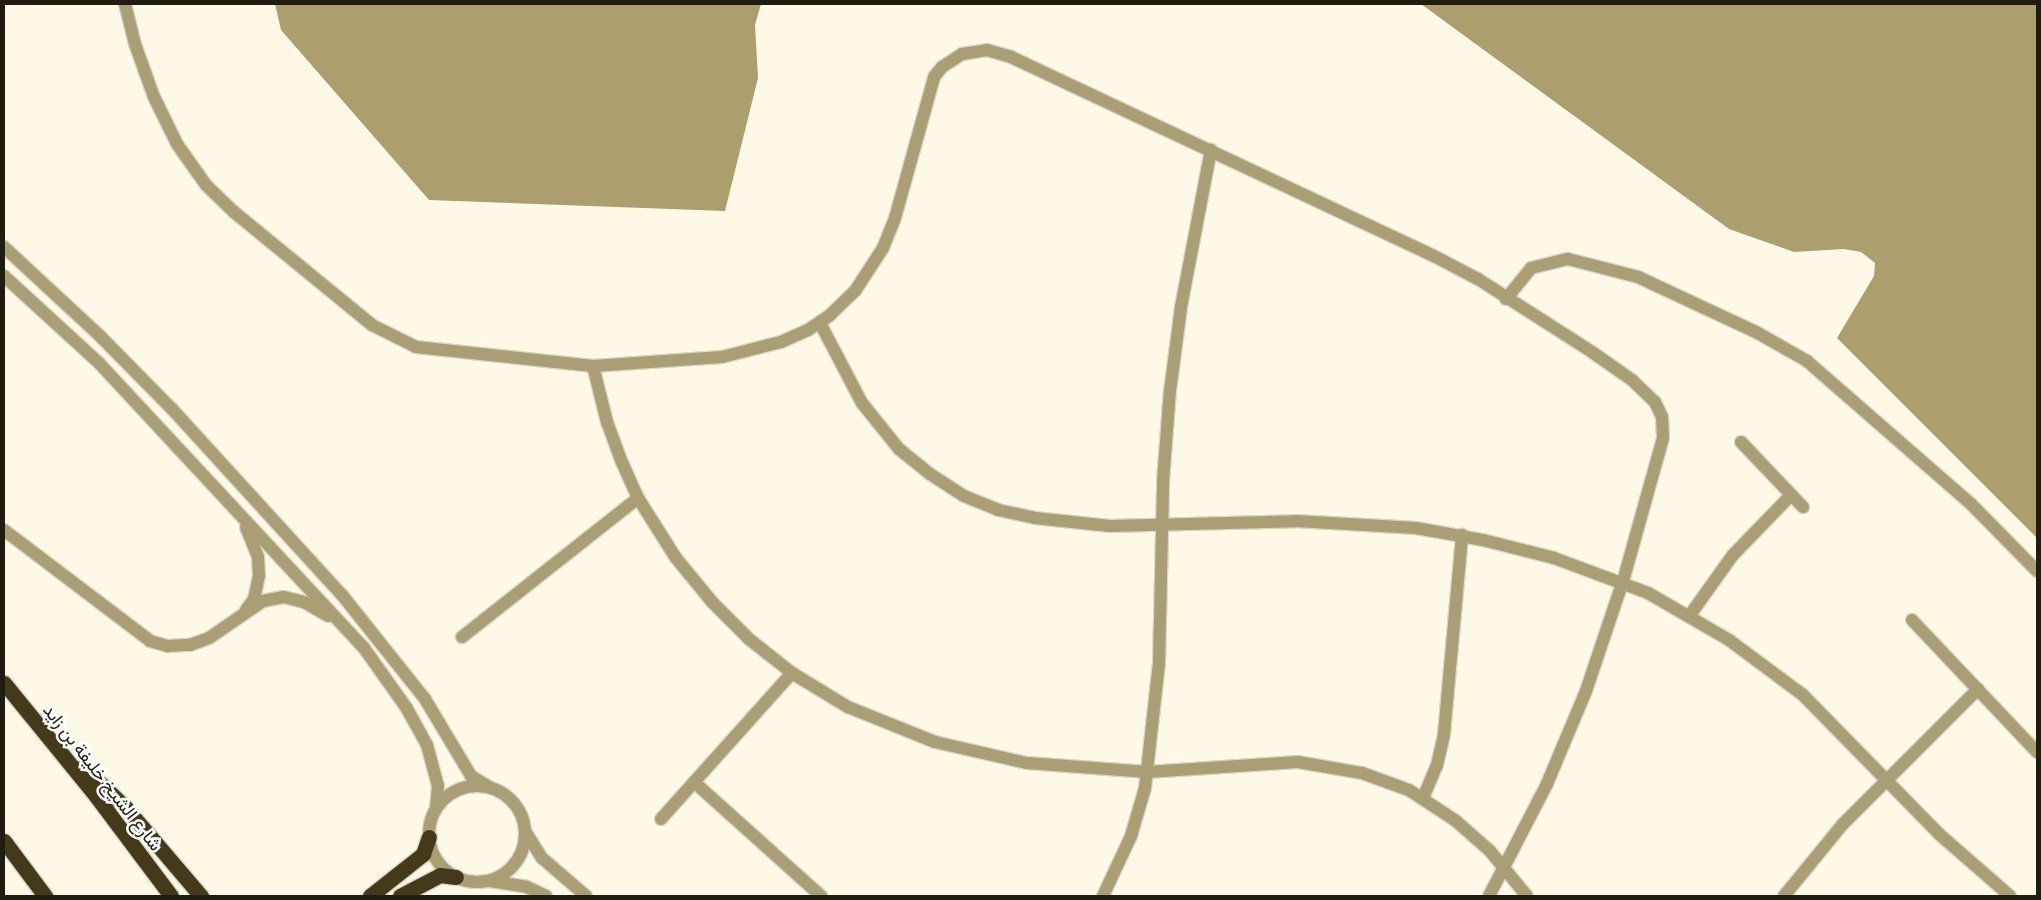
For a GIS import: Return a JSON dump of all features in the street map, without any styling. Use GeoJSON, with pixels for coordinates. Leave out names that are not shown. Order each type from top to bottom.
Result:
{"type":"FeatureCollection","features":[{"type":"Feature","properties":{"kind":"highway","name":"شارع الشيخ خليفة بن زايد"},"geometry":{"type":"LineString","coordinates":[[4,683],[40,726],[171,896]]}},
{"type":"Feature","properties":{"kind":"highway"},"geometry":{"type":"LineString","coordinates":[[40,726],[126,808],[201,896]]}},
{"type":"Feature","properties":{"kind":"highway"},"geometry":{"type":"LineString","coordinates":[[370,896],[423,854],[429,837]]}},
{"type":"Feature","properties":{"kind":"highway"},"geometry":{"type":"LineString","coordinates":[[4,841],[46,896]]}},
{"type":"Feature","properties":{"kind":"highway"},"geometry":{"type":"LineString","coordinates":[[400,896],[440,876],[456,877]]}},
{"type":"Feature","properties":{"kind":"street"},"geometry":{"type":"LineString","coordinates":[[125,4],[135,44],[154,97],[177,144],[201,178],[234,212],[372,325],[416,347],[593,366],[722,357],[781,342],[820,323],[855,291],[883,248],[898,210],[929,88],[942,68],[962,54],[987,50],[1005,54],[1211,150],[1478,279],[1506,300],[1632,380],[1660,409],[1661,448],[1623,582],[1576,719],[1505,868],[1489,896]]}},
{"type":"Feature","properties":{"kind":"street"},"geometry":{"type":"LineString","coordinates":[[1103,896],[1131,836],[1148,772],[1159,664],[1165,436],[1175,349],[1211,150]]}},
{"type":"Feature","properties":{"kind":"street"},"geometry":{"type":"LineString","coordinates":[[4,247],[100,336],[172,409],[342,595],[419,692],[471,776],[514,803],[525,831],[542,858],[586,896]]}},
{"type":"Feature","properties":{"kind":"street"},"geometry":{"type":"LineString","coordinates":[[1506,300],[1531,268],[1568,259],[1638,277],[1756,332],[1806,361],[1971,504],[2037,571]]}},
{"type":"Feature","properties":{"kind":"street"},"geometry":{"type":"LineString","coordinates":[[4,276],[99,363],[364,648],[406,707],[427,745],[438,786],[436,808],[429,837],[437,860],[456,877],[512,883],[546,896]]}},
{"type":"Feature","properties":{"kind":"street"},"geometry":{"type":"LineString","coordinates":[[820,323],[850,384],[886,435],[914,462],[964,496],[998,510],[1035,518],[1094,525],[1162,527],[1296,521],[1353,522],[1462,535],[1554,558],[1623,582],[1690,615],[1757,659],[1803,695],[1960,854],[2010,896]]}},
{"type":"Feature","properties":{"kind":"street"},"geometry":{"type":"LineString","coordinates":[[593,366],[607,422],[638,498],[676,558],[713,603],[749,639],[792,673],[870,719],[943,744],[1028,763],[1148,772],[1312,763],[1362,773],[1423,798],[1468,830],[1505,868],[1527,896]]}},
{"type":"Feature","properties":{"kind":"street"},"geometry":{"type":"LineString","coordinates":[[1741,442],[1803,507]]}},
{"type":"Feature","properties":{"kind":"street"},"geometry":{"type":"LineString","coordinates":[[1690,615],[1734,555],[1791,494]]}},
{"type":"Feature","properties":{"kind":"street"},"geometry":{"type":"LineString","coordinates":[[462,637],[638,498]]}},
{"type":"Feature","properties":{"kind":"street"},"geometry":{"type":"LineString","coordinates":[[240,618],[254,598],[259,576],[258,557],[244,520]]}},
{"type":"Feature","properties":{"kind":"street"},"geometry":{"type":"LineString","coordinates":[[4,530],[150,642],[168,646],[190,645],[209,638],[263,601],[284,597],[304,602],[339,622]]}},
{"type":"Feature","properties":{"kind":"street"},"geometry":{"type":"LineString","coordinates":[[1423,798],[1437,765],[1444,734],[1462,535]]}},
{"type":"Feature","properties":{"kind":"street"},"geometry":{"type":"LineString","coordinates":[[1912,620],[2037,752]]}},
{"type":"Feature","properties":{"kind":"street"},"geometry":{"type":"LineString","coordinates":[[661,818],[792,673]]}},
{"type":"Feature","properties":{"kind":"street"},"geometry":{"type":"LineString","coordinates":[[1784,896],[1843,824],[1978,689]]}},
{"type":"Feature","properties":{"kind":"street"},"geometry":{"type":"LineString","coordinates":[[694,782],[822,896]]}},
{"type":"Feature","properties":{"kind":"street"},"geometry":{"type":"LineString","coordinates":[[436,808],[459,789],[489,787]]}},
{"type":"Feature","properties":{"kind":"street"},"geometry":{"type":"LineString","coordinates":[[485,881],[512,867],[522,850],[525,831]]}},
{"type":"Feature","properties":{"kind":"shaded area"},"geometry":{"type":"Polygon","coordinates":[[[275,4],[761,4],[755,25],[758,78],[725,211],[429,200],[281,30],[275,4]]]}},
{"type":"Feature","properties":{"kind":"shaded area"},"geometry":{"type":"Polygon","coordinates":[[[1421,4],[2037,4],[2037,538],[1837,338],[1874,276],[1875,263],[1861,252],[1844,249],[1794,252],[1729,229],[1421,4]]]}}]}
